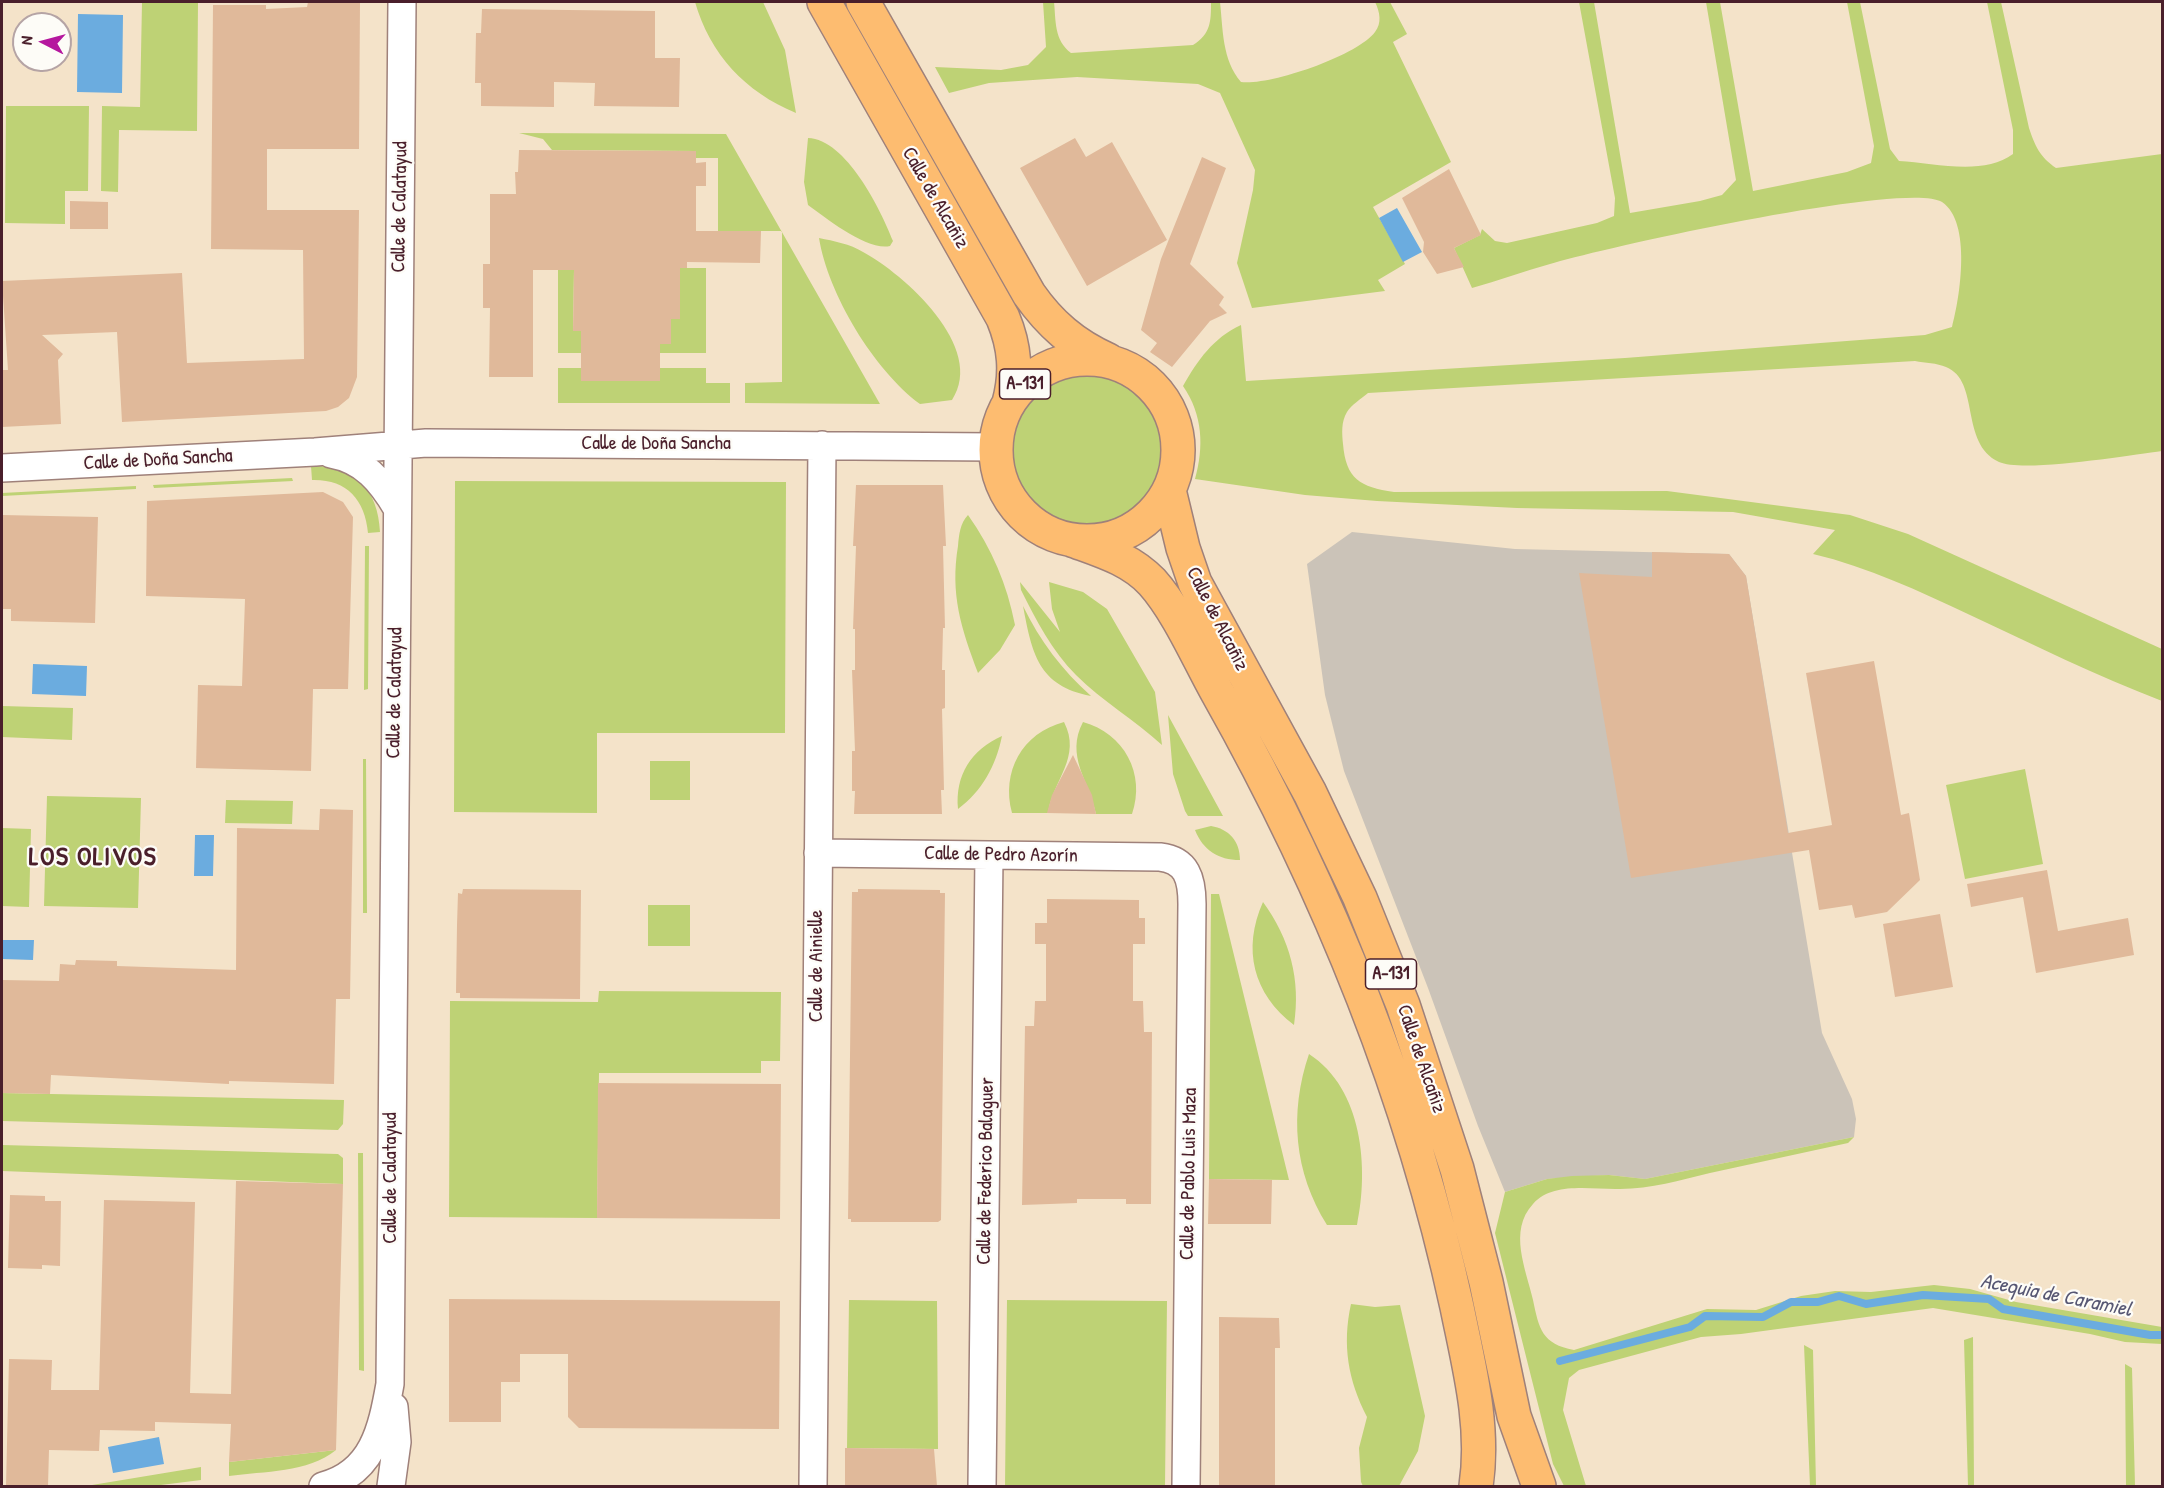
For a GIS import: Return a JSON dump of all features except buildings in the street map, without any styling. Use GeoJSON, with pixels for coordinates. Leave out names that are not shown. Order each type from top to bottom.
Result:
{"type":"FeatureCollection","features":[{"type":"Feature","properties":{"kind":"main road","name":"Calle de Alcañiz"},"geometry":{"type":"LineString","coordinates":[[824,2],[1003,318],[1014,352],[1013,386],[1009,404]]}},
{"type":"Feature","properties":{"kind":"main road","name":"Calle de Alcañiz"},"geometry":{"type":"LineString","coordinates":[[862,2],[1029,294],[1042,312],[1073,342],[1112,362]]}},
{"type":"Feature","properties":{"kind":"main road","name":"A-131"},"geometry":{"type":"LineString","coordinates":[[1092,359],[1112,362],[1147,381],[1170,411],[1178,447],[1177,465],[1169,490],[1150,517],[1122,535],[1106,540],[1072,540],[1038,527],[1011,500],[1002,483],[996,447],[998,432],[1009,404],[1021,388],[1054,365],[1092,359]]}},
{"type":"Feature","properties":{"kind":"main road","name":"Calle de Alcañiz"},"geometry":{"type":"LineString","coordinates":[[1169,490],[1183,548],[1195,583],[1284,742],[1330,835],[1360,898],[1411,1027],[1457,1169],[1486,1282],[1514,1416],[1539,1486]]}},
{"type":"Feature","properties":{"kind":"main road","name":"Calle de Alcañiz"},"geometry":{"type":"LineString","coordinates":[[1072,540],[1129,563],[1142,573],[1163,597],[1280,808],[1333,922],[1394,1081],[1440,1234],[1475,1396],[1479,1454],[1476,1486]]}},
{"type":"Feature","properties":{"kind":"street","name":"Calle de Calatayud"},"geometry":{"type":"LineString","coordinates":[[391,1486],[397,1442],[390,1384],[402,2]]}},
{"type":"Feature","properties":{"kind":"street","name":"Calle de Doña Sancha"},"geometry":{"type":"LineString","coordinates":[[2,468],[315,452],[426,443],[996,447]]}},
{"type":"Feature","properties":{"kind":"street","name":"Calle de Ainielle"},"geometry":{"type":"LineString","coordinates":[[813,1486],[822,445]]}},
{"type":"Feature","properties":{"kind":"street","name":"Calle de Doña Sancha"},"geometry":{"type":"LineString","coordinates":[[315,452],[340,456],[366,468],[381,483],[397,508]]}},
{"type":"Feature","properties":{"kind":"street","name":"Calle de Pedro Azorín"},"geometry":{"type":"LineString","coordinates":[[818,853],[1160,856],[1171,858],[1182,865]]}},
{"type":"Feature","properties":{"kind":"street","name":"Calle de Federico Balaguer"},"geometry":{"type":"LineString","coordinates":[[982,1486],[989,855]]}},
{"type":"Feature","properties":{"kind":"street","name":"Calle de Pablo Luis Maza"},"geometry":{"type":"LineString","coordinates":[[1182,865],[1189,875],[1192,904],[1186,1486]]}},
{"type":"Feature","properties":{"kind":"street","name":"Calle de Calatayud"},"geometry":{"type":"LineString","coordinates":[[323,1486],[346,1478],[361,1466],[372,1451],[384,1417],[390,1384]]}},
{"type":"Feature","properties":{"kind":"shaded area"},"geometry":{"type":"Polygon","coordinates":[[[1352,532],[1515,549],[1729,554],[1746,576],[1822,1033],[1852,1099],[1856,1119],[1854,1137],[1645,1179],[1609,1175],[1547,1179],[1505,1192],[1344,771],[1325,695],[1307,564],[1352,532]]]}},
{"type":"Feature","properties":{"kind":"green space"},"geometry":{"type":"Polygon","coordinates":[[[142,2],[198,2],[197,131],[119,130],[118,192],[101,191],[102,106],[140,107],[142,2]]]}},
{"type":"Feature","properties":{"kind":"green space"},"geometry":{"type":"Polygon","coordinates":[[[695,2],[763,2],[785,50],[796,113],[761,94],[732,69],[710,38],[695,2]]]}},
{"type":"Feature","properties":{"kind":"green space"},"geometry":{"type":"Polygon","coordinates":[[[840,2],[847,2],[1017,302],[1012,305],[840,2]]]}},
{"type":"Feature","properties":{"kind":"green space"},"geometry":{"type":"Polygon","coordinates":[[[1043,2],[1054,2],[1061,42],[1071,53],[1193,45],[1207,32],[1211,2],[1220,2],[1223,33],[1230,64],[1241,82],[1254,82],[1291,74],[1350,51],[1377,29],[1380,17],[1375,2],[1390,2],[1407,34],[1393,42],[1451,162],[1373,207],[1405,264],[1378,280],[1385,291],[1252,308],[1237,263],[1253,190],[1255,170],[1220,93],[1198,84],[1077,77],[989,83],[949,93],[935,67],[1001,70],[1028,65],[1046,47],[1043,2]]]}},
{"type":"Feature","properties":{"kind":"green space"},"geometry":{"type":"Polygon","coordinates":[[[1579,2],[1594,2],[1630,213],[1722,195],[1736,180],[1706,2],[1720,2],[1753,191],[1847,172],[1871,163],[1874,146],[1847,2],[1860,2],[1890,149],[1899,161],[1973,166],[1988,165],[2013,154],[2013,130],[1987,2],[2001,2],[2029,128],[2036,146],[2046,160],[2056,168],[2162,154],[2162,451],[2053,464],[2012,465],[1999,462],[1987,453],[1979,441],[1968,398],[1957,374],[1946,367],[1915,361],[1368,393],[1349,409],[1343,424],[1345,456],[1351,473],[1364,484],[1394,492],[1667,491],[1850,515],[1908,534],[2162,649],[2162,701],[2090,671],[1893,580],[1813,554],[1835,530],[1733,512],[1517,508],[1377,501],[1305,495],[1195,479],[1200,455],[1200,431],[1195,408],[1183,386],[1194,367],[1214,343],[1241,325],[1246,381],[1625,358],[1925,335],[1952,327],[1958,298],[1961,261],[1957,226],[1951,212],[1942,202],[1918,198],[1874,200],[1817,208],[1628,244],[1472,288],[1454,248],[1480,235],[1482,229],[1495,241],[1507,243],[1597,223],[1614,216],[1615,198],[1579,2]]]}},
{"type":"Feature","properties":{"kind":"green space"},"geometry":{"type":"Polygon","coordinates":[[[6,106],[89,106],[88,191],[65,191],[65,224],[5,223],[6,106]]]}},
{"type":"Feature","properties":{"kind":"green space"},"geometry":{"type":"Polygon","coordinates":[[[519,133],[726,134],[781,231],[718,231],[718,158],[696,158],[696,151],[552,150],[543,139],[519,133]]]}},
{"type":"Feature","properties":{"kind":"green space"},"geometry":{"type":"Polygon","coordinates":[[[808,138],[822,141],[836,150],[860,178],[880,212],[893,241],[890,246],[870,244],[859,239],[808,205],[804,182],[808,138]]]}},
{"type":"Feature","properties":{"kind":"green space"},"geometry":{"type":"Polygon","coordinates":[[[782,232],[880,404],[745,403],[745,383],[782,382],[782,232]]]}},
{"type":"Feature","properties":{"kind":"green space"},"geometry":{"type":"Polygon","coordinates":[[[819,238],[853,247],[880,263],[899,277],[936,315],[950,336],[959,358],[960,380],[952,400],[920,404],[886,372],[870,351],[843,306],[832,283],[819,238]]]}},
{"type":"Feature","properties":{"kind":"green space"},"geometry":{"type":"Polygon","coordinates":[[[680,268],[706,268],[706,353],[558,353],[558,269],[574,270],[573,330],[671,344],[671,319],[680,318],[680,268]]]}},
{"type":"Feature","properties":{"kind":"green space"},"geometry":{"type":"Polygon","coordinates":[[[558,368],[581,368],[581,381],[659,381],[660,368],[706,368],[706,383],[730,383],[730,403],[558,403],[558,368]]]}},
{"type":"Feature","properties":{"kind":"green space"},"geometry":{"type":"Polygon","coordinates":[[[1087,376],[1102,377],[1116,382],[1140,398],[1156,422],[1161,436],[1161,466],[1156,480],[1140,504],[1116,520],[1102,525],[1087,526],[1072,525],[1058,520],[1034,504],[1018,480],[1013,466],[1012,451],[1013,436],[1018,422],[1034,398],[1058,382],[1072,377],[1087,376]]]}},
{"type":"Feature","properties":{"kind":"green space"},"geometry":{"type":"Polygon","coordinates":[[[311,466],[340,470],[361,482],[375,503],[380,532],[368,533],[363,510],[352,493],[335,483],[312,480],[311,466]]]}},
{"type":"Feature","properties":{"kind":"green space"},"geometry":{"type":"Polygon","coordinates":[[[292,478],[293,481],[154,488],[153,485],[292,478]]]}},
{"type":"Feature","properties":{"kind":"green space"},"geometry":{"type":"Polygon","coordinates":[[[455,481],[786,482],[785,733],[597,733],[597,813],[454,812],[455,481]]]}},
{"type":"Feature","properties":{"kind":"green space"},"geometry":{"type":"Polygon","coordinates":[[[136,486],[136,489],[2,496],[2,493],[136,486]]]}},
{"type":"Feature","properties":{"kind":"green space"},"geometry":{"type":"Polygon","coordinates":[[[968,515],[998,567],[1015,625],[1000,650],[978,673],[962,626],[955,580],[959,538],[962,525],[968,515]]]}},
{"type":"Feature","properties":{"kind":"green space"},"geometry":{"type":"Polygon","coordinates":[[[365,546],[369,546],[368,689],[364,690],[365,546]]]}},
{"type":"Feature","properties":{"kind":"green space"},"geometry":{"type":"Polygon","coordinates":[[[1020,582],[1060,632],[1052,609],[1049,582],[1083,592],[1107,609],[1155,692],[1162,745],[1067,666],[1039,624],[1021,590],[1020,582]]]}},
{"type":"Feature","properties":{"kind":"green space"},"geometry":{"type":"Polygon","coordinates":[[[1023,606],[1052,654],[1091,696],[1059,684],[1040,665],[1034,652],[1023,606]]]}},
{"type":"Feature","properties":{"kind":"green space"},"geometry":{"type":"Polygon","coordinates":[[[2,706],[73,708],[72,740],[2,737],[2,706]]]}},
{"type":"Feature","properties":{"kind":"green space"},"geometry":{"type":"Polygon","coordinates":[[[1168,715],[1223,816],[1188,816],[1185,811],[1173,774],[1168,715]]]}},
{"type":"Feature","properties":{"kind":"green space"},"geometry":{"type":"Polygon","coordinates":[[[1064,722],[1070,746],[1065,768],[1048,813],[1012,813],[1009,798],[1010,783],[1018,756],[1037,735],[1049,727],[1064,722]]]}},
{"type":"Feature","properties":{"kind":"green space"},"geometry":{"type":"Polygon","coordinates":[[[1083,722],[1110,735],[1128,757],[1136,784],[1136,799],[1132,814],[1096,814],[1077,757],[1078,734],[1083,722]]]}},
{"type":"Feature","properties":{"kind":"green space"},"geometry":{"type":"Polygon","coordinates":[[[1002,736],[996,758],[987,777],[967,802],[958,809],[959,785],[967,765],[982,749],[1002,736]]]}},
{"type":"Feature","properties":{"kind":"green space"},"geometry":{"type":"Polygon","coordinates":[[[363,759],[366,759],[367,913],[363,913],[363,759]]]}},
{"type":"Feature","properties":{"kind":"green space"},"geometry":{"type":"Polygon","coordinates":[[[650,761],[690,761],[690,800],[650,800],[650,761]]]}},
{"type":"Feature","properties":{"kind":"green space"},"geometry":{"type":"Polygon","coordinates":[[[2025,769],[2043,864],[1965,879],[1946,785],[2025,769]]]}},
{"type":"Feature","properties":{"kind":"green space"},"geometry":{"type":"Polygon","coordinates":[[[47,796],[141,798],[138,908],[44,906],[47,796]]]}},
{"type":"Feature","properties":{"kind":"green space"},"geometry":{"type":"Polygon","coordinates":[[[226,800],[293,801],[292,824],[225,823],[226,800]]]}},
{"type":"Feature","properties":{"kind":"green space"},"geometry":{"type":"Polygon","coordinates":[[[1211,826],[1223,830],[1232,837],[1238,847],[1240,860],[1218,856],[1202,843],[1195,830],[1211,826]]]}},
{"type":"Feature","properties":{"kind":"green space"},"geometry":{"type":"Polygon","coordinates":[[[2,828],[31,829],[29,907],[2,906],[2,828]]]}},
{"type":"Feature","properties":{"kind":"green space"},"geometry":{"type":"Polygon","coordinates":[[[1211,894],[1219,894],[1289,1180],[1209,1179],[1211,894]]]}},
{"type":"Feature","properties":{"kind":"green space"},"geometry":{"type":"Polygon","coordinates":[[[1263,902],[1280,930],[1291,960],[1296,992],[1294,1025],[1269,999],[1255,970],[1253,937],[1263,902]]]}},
{"type":"Feature","properties":{"kind":"green space"},"geometry":{"type":"Polygon","coordinates":[[[648,905],[690,905],[690,946],[648,946],[648,905]]]}},
{"type":"Feature","properties":{"kind":"green space"},"geometry":{"type":"Polygon","coordinates":[[[599,991],[781,992],[780,1061],[761,1061],[761,1073],[599,1073],[597,1218],[449,1217],[450,1001],[598,1002],[599,991]]]}},
{"type":"Feature","properties":{"kind":"green space"},"geometry":{"type":"Polygon","coordinates":[[[1309,1054],[1327,1069],[1341,1087],[1358,1131],[1362,1179],[1357,1225],[1327,1225],[1307,1184],[1298,1142],[1297,1120],[1303,1076],[1309,1054]]]}},
{"type":"Feature","properties":{"kind":"green space"},"geometry":{"type":"Polygon","coordinates":[[[2,1093],[344,1100],[343,1124],[338,1130],[2,1121],[2,1093]]]}},
{"type":"Feature","properties":{"kind":"green space"},"geometry":{"type":"Polygon","coordinates":[[[1854,1137],[1848,1143],[1654,1186],[1632,1189],[1562,1189],[1541,1197],[1526,1215],[1521,1226],[1520,1238],[1523,1263],[1537,1319],[1544,1334],[1555,1344],[1574,1350],[1707,1309],[1756,1310],[1801,1296],[1835,1291],[1871,1292],[1934,1285],[1970,1289],[2016,1302],[2162,1327],[2162,1344],[2125,1342],[1933,1308],[1741,1334],[1701,1337],[1579,1370],[1569,1378],[1563,1410],[1586,1486],[1564,1486],[1553,1464],[1495,1233],[1505,1192],[1547,1179],[1572,1176],[1609,1175],[1645,1179],[1854,1137]]]}},
{"type":"Feature","properties":{"kind":"green space"},"geometry":{"type":"Polygon","coordinates":[[[2,1145],[338,1154],[343,1158],[343,1184],[2,1171],[2,1145]]]}},
{"type":"Feature","properties":{"kind":"green space"},"geometry":{"type":"Polygon","coordinates":[[[358,1153],[363,1153],[364,1371],[359,1370],[358,1153]]]}},
{"type":"Feature","properties":{"kind":"green space"},"geometry":{"type":"Polygon","coordinates":[[[849,1300],[937,1301],[938,1449],[847,1448],[849,1300]]]}},
{"type":"Feature","properties":{"kind":"green space"},"geometry":{"type":"Polygon","coordinates":[[[1007,1300],[1167,1301],[1165,1486],[1005,1486],[1007,1300]]]}},
{"type":"Feature","properties":{"kind":"green space"},"geometry":{"type":"Polygon","coordinates":[[[1351,1304],[1375,1307],[1400,1305],[1425,1416],[1418,1451],[1399,1486],[1363,1486],[1361,1482],[1359,1448],[1367,1417],[1355,1390],[1347,1348],[1351,1304]]]}},
{"type":"Feature","properties":{"kind":"green space"},"geometry":{"type":"Polygon","coordinates":[[[1973,1337],[1974,1486],[1968,1486],[1964,1340],[1973,1337]]]}},
{"type":"Feature","properties":{"kind":"green space"},"geometry":{"type":"Polygon","coordinates":[[[1804,1345],[1813,1350],[1816,1486],[1810,1486],[1804,1345]]]}},
{"type":"Feature","properties":{"kind":"green space"},"geometry":{"type":"Polygon","coordinates":[[[2125,1364],[2132,1368],[2135,1486],[2126,1486],[2125,1364]]]}},
{"type":"Feature","properties":{"kind":"green space"},"geometry":{"type":"Polygon","coordinates":[[[336,1450],[325,1458],[299,1467],[229,1476],[229,1462],[336,1450]]]}},
{"type":"Feature","properties":{"kind":"green space"},"geometry":{"type":"Polygon","coordinates":[[[201,1467],[201,1480],[153,1486],[86,1486],[201,1467]]]}},
{"type":"Feature","properties":{"kind":"water"},"geometry":{"type":"Polygon","coordinates":[[[78,14],[123,15],[122,93],[77,92],[78,14]]]}},
{"type":"Feature","properties":{"kind":"water"},"geometry":{"type":"Polygon","coordinates":[[[1397,208],[1422,252],[1403,262],[1379,218],[1397,208]]]}},
{"type":"Feature","properties":{"kind":"water"},"geometry":{"type":"Polygon","coordinates":[[[33,664],[87,666],[86,696],[32,694],[33,664]]]}},
{"type":"Feature","properties":{"kind":"water"},"geometry":{"type":"Polygon","coordinates":[[[195,835],[214,835],[213,876],[194,876],[195,835]]]}},
{"type":"Feature","properties":{"kind":"water"},"geometry":{"type":"Polygon","coordinates":[[[2,940],[34,940],[33,960],[2,959],[2,940]]]}},
{"type":"Feature","properties":{"kind":"water"},"geometry":{"type":"Polygon","coordinates":[[[159,1437],[164,1464],[113,1473],[108,1447],[159,1437]]]}},
{"type":"Feature","properties":{"kind":"waterway","name":"Acequia de Caramiel"},"geometry":{"type":"LineString","coordinates":[[1560,1361],[1690,1327],[1705,1316],[1763,1317],[1791,1302],[1818,1302],[1839,1296],[1866,1304],[1923,1295],[1989,1299],[2003,1309],[2150,1335],[2162,1335]]}},
{"type":"Feature","properties":{"kind":"district","name":"LOS OLIVOS"},"geometry":{"type":"Point","coordinates":[93,858]}}]}
